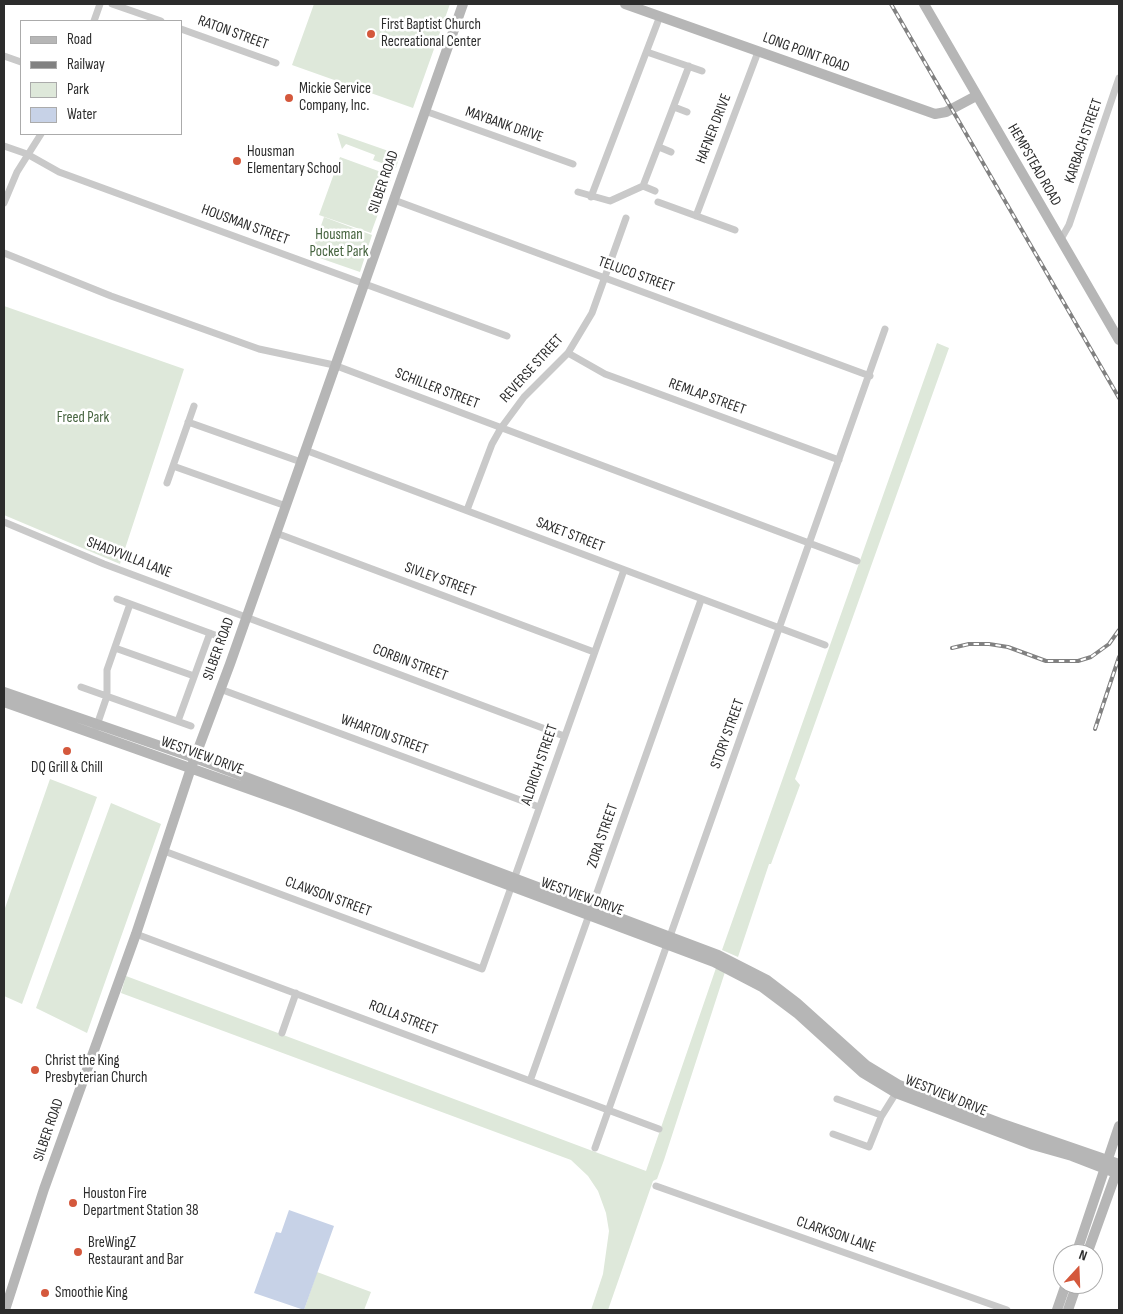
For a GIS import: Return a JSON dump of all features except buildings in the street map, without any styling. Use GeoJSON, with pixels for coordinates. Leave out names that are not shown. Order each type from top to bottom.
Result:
{"type":"FeatureCollection","features":[{"type":"Feature","properties":{"kind":"main road","name":"SILBER ROAD"},"geometry":{"type":"LineString","coordinates":[[5,1308],[83,1078],[136,934],[190,768],[276,534],[334,365],[463,4]]}},
{"type":"Feature","properties":{"kind":"main road","name":"LONG POINT ROAD"},"geometry":{"type":"LineString","coordinates":[[625,4],[935,114],[946,112],[976,96]]}},
{"type":"Feature","properties":{"kind":"main road","name":"HEMPSTEAD ROAD"},"geometry":{"type":"LineString","coordinates":[[924,4],[1119,340]]}},
{"type":"Feature","properties":{"kind":"main road","name":"WESTVIEW DRIVE"},"geometry":{"type":"LineString","coordinates":[[4,692],[190,768],[299,802]]}},
{"type":"Feature","properties":{"kind":"main road","name":"WESTVIEW DRIVE"},"geometry":{"type":"LineString","coordinates":[[4,702],[194,758],[299,802],[590,912],[669,941],[718,955],[767,980],[797,1003],[866,1065],[899,1085],[1118,1169]]}},
{"type":"Feature","properties":{"kind":"main road","name":"WESTVIEW DRIVE"},"geometry":{"type":"LineString","coordinates":[[669,941],[762,987],[798,1014],[863,1073],[896,1093],[1033,1145],[1106,1164]]}},
{"type":"Feature","properties":{"kind":"main road"},"geometry":{"type":"LineString","coordinates":[[1079,1244],[1119,1126]]}},
{"type":"Feature","properties":{"kind":"main road"},"geometry":{"type":"LineString","coordinates":[[1091,1244],[1118,1169]]}},
{"type":"Feature","properties":{"kind":"main road"},"geometry":{"type":"LineString","coordinates":[[1057,1310],[1063,1294]]}},
{"type":"Feature","properties":{"kind":"main road"},"geometry":{"type":"LineString","coordinates":[[1068,1310],[1074,1294]]}},
{"type":"Feature","properties":{"kind":"street"},"geometry":{"type":"LineString","coordinates":[[94,20],[100,4]]}},
{"type":"Feature","properties":{"kind":"street"},"geometry":{"type":"LineString","coordinates":[[112,4],[158,20]]}},
{"type":"Feature","properties":{"kind":"street"},"geometry":{"type":"LineString","coordinates":[[591,197],[660,16]]}},
{"type":"Feature","properties":{"kind":"street","name":"RATON STREET"},"geometry":{"type":"LineString","coordinates":[[182,29],[276,63]]}},
{"type":"Feature","properties":{"kind":"street"},"geometry":{"type":"LineString","coordinates":[[646,52],[702,71]]}},
{"type":"Feature","properties":{"kind":"street","name":"HAFNER DRIVE"},"geometry":{"type":"LineString","coordinates":[[696,216],[758,52]]}},
{"type":"Feature","properties":{"kind":"street"},"geometry":{"type":"LineString","coordinates":[[4,56],[20,62]]}},
{"type":"Feature","properties":{"kind":"street"},"geometry":{"type":"LineString","coordinates":[[578,192],[610,202],[643,186],[689,66]]}},
{"type":"Feature","properties":{"kind":"street","name":"KARBACH STREET"},"geometry":{"type":"LineString","coordinates":[[1060,239],[1069,225],[1119,78]]}},
{"type":"Feature","properties":{"kind":"street"},"geometry":{"type":"LineString","coordinates":[[674,107],[687,112]]}},
{"type":"Feature","properties":{"kind":"street","name":"MAYBANK DRIVE"},"geometry":{"type":"LineString","coordinates":[[425,111],[573,164]]}},
{"type":"Feature","properties":{"kind":"street"},"geometry":{"type":"LineString","coordinates":[[4,203],[27,154],[40,135]]}},
{"type":"Feature","properties":{"kind":"street","name":"HOUSMAN STREET"},"geometry":{"type":"LineString","coordinates":[[4,146],[27,154],[59,172],[507,336]]}},
{"type":"Feature","properties":{"kind":"street"},"geometry":{"type":"LineString","coordinates":[[658,147],[671,152]]}},
{"type":"Feature","properties":{"kind":"street"},"geometry":{"type":"LineString","coordinates":[[643,186],[655,191]]}},
{"type":"Feature","properties":{"kind":"street","name":"TELUCO STREET"},"geometry":{"type":"LineString","coordinates":[[394,200],[870,376]]}},
{"type":"Feature","properties":{"kind":"street"},"geometry":{"type":"LineString","coordinates":[[658,202],[735,230]]}},
{"type":"Feature","properties":{"kind":"street","name":"REVERSE STREET"},"geometry":{"type":"LineString","coordinates":[[466,510],[492,444],[501,428],[524,397],[568,353],[592,313],[626,218]]}},
{"type":"Feature","properties":{"kind":"street","name":"SCHILLER STREET"},"geometry":{"type":"LineString","coordinates":[[4,253],[111,296],[259,349],[334,365],[856,561]]}},
{"type":"Feature","properties":{"kind":"street","name":"STORY STREET"},"geometry":{"type":"LineString","coordinates":[[595,1148],[781,628],[809,543],[870,376],[885,328]]}},
{"type":"Feature","properties":{"kind":"street","name":"REMLAP STREET"},"geometry":{"type":"LineString","coordinates":[[568,353],[605,374],[839,460]]}},
{"type":"Feature","properties":{"kind":"street"},"geometry":{"type":"LineString","coordinates":[[167,483],[194,406]]}},
{"type":"Feature","properties":{"kind":"street"},"geometry":{"type":"LineString","coordinates":[[188,422],[301,462]]}},
{"type":"Feature","properties":{"kind":"street","name":"SAXET STREET"},"geometry":{"type":"LineString","coordinates":[[305,450],[825,645]]}},
{"type":"Feature","properties":{"kind":"street"},"geometry":{"type":"LineString","coordinates":[[173,466],[286,506]]}},
{"type":"Feature","properties":{"kind":"street","name":"SHADYVILLA LANE"},"geometry":{"type":"LineString","coordinates":[[4,522],[104,564],[246,616]]}},
{"type":"Feature","properties":{"kind":"street","name":"SIVLEY STREET"},"geometry":{"type":"LineString","coordinates":[[276,534],[594,652]]}},
{"type":"Feature","properties":{"kind":"street","name":"ALDRICH STREET"},"geometry":{"type":"LineString","coordinates":[[482,969],[624,570]]}},
{"type":"Feature","properties":{"kind":"street"},"geometry":{"type":"LineString","coordinates":[[117,599],[223,638]]}},
{"type":"Feature","properties":{"kind":"street","name":"ZORA STREET"},"geometry":{"type":"LineString","coordinates":[[530,1081],[701,600]]}},
{"type":"Feature","properties":{"kind":"street"},"geometry":{"type":"LineString","coordinates":[[96,729],[107,696],[107,670],[130,604]]}},
{"type":"Feature","properties":{"kind":"street","name":"CORBIN STREET"},"geometry":{"type":"LineString","coordinates":[[246,616],[564,736]]}},
{"type":"Feature","properties":{"kind":"street"},"geometry":{"type":"LineString","coordinates":[[178,721],[210,633]]}},
{"type":"Feature","properties":{"kind":"street"},"geometry":{"type":"LineString","coordinates":[[115,648],[194,676]]}},
{"type":"Feature","properties":{"kind":"street"},"geometry":{"type":"LineString","coordinates":[[81,687],[191,726]]}},
{"type":"Feature","properties":{"kind":"street","name":"WHARTON STREET"},"geometry":{"type":"LineString","coordinates":[[220,689],[539,807]]}},
{"type":"Feature","properties":{"kind":"street","name":"CLAWSON STREET"},"geometry":{"type":"LineString","coordinates":[[164,851],[482,969]]}},
{"type":"Feature","properties":{"kind":"street","name":"ROLLA STREET"},"geometry":{"type":"LineString","coordinates":[[136,934],[659,1129]]}},
{"type":"Feature","properties":{"kind":"street"},"geometry":{"type":"LineString","coordinates":[[282,1033],[296,993]]}},
{"type":"Feature","properties":{"kind":"street"},"geometry":{"type":"LineString","coordinates":[[833,1134],[869,1147],[882,1115],[896,1093]]}},
{"type":"Feature","properties":{"kind":"street"},"geometry":{"type":"LineString","coordinates":[[837,1099],[882,1115]]}},
{"type":"Feature","properties":{"kind":"street","name":"CLARKSON LANE"},"geometry":{"type":"LineString","coordinates":[[656,1186],[1007,1310]]}},
{"type":"Feature","properties":{"kind":"green space","name":"First Baptist Church Recreational Center"},"geometry":{"type":"Polygon","coordinates":[[[314,4],[450,4],[413,108],[292,65],[314,4]]]}},
{"type":"Feature","properties":{"kind":"green space"},"geometry":{"type":"Polygon","coordinates":[[[337,133],[400,155],[396,168],[373,160],[375,155],[346,144],[342,149],[337,133]]]}},
{"type":"Feature","properties":{"kind":"green space"},"geometry":{"type":"Polygon","coordinates":[[[340,157],[392,176],[371,233],[319,215],[340,157]]]}},
{"type":"Feature","properties":{"kind":"green space","name":"Housman Pocket Park"},"geometry":{"type":"Polygon","coordinates":[[[324,217],[372,235],[360,272],[311,255],[324,217]]]}},
{"type":"Feature","properties":{"kind":"green space","name":"Freed Park"},"geometry":{"type":"Polygon","coordinates":[[[4,306],[184,369],[120,564],[4,515],[4,306]]]}},
{"type":"Feature","properties":{"kind":"green space"},"geometry":{"type":"Polygon","coordinates":[[[937,343],[949,348],[795,779],[800,785],[771,864],[769,864],[738,957],[722,950],[937,343]]]}},
{"type":"Feature","properties":{"kind":"green space"},"geometry":{"type":"Polygon","coordinates":[[[50,779],[97,797],[22,1004],[4,996],[4,911],[50,779]]]}},
{"type":"Feature","properties":{"kind":"green space"},"geometry":{"type":"Polygon","coordinates":[[[111,803],[161,824],[87,1033],[36,1008],[111,803]]]}},
{"type":"Feature","properties":{"kind":"green space"},"geometry":{"type":"Polygon","coordinates":[[[716,968],[725,972],[664,1160],[657,1179],[653,1181],[608,1310],[591,1310],[603,1274],[609,1231],[606,1213],[598,1191],[588,1176],[571,1160],[121,993],[126,976],[646,1171],[716,968]]]}},
{"type":"Feature","properties":{"kind":"green space"},"geometry":{"type":"Polygon","coordinates":[[[317,1272],[371,1292],[364,1310],[304,1310],[317,1272]]]}},
{"type":"Feature","properties":{"kind":"water"},"geometry":{"type":"Polygon","coordinates":[[[289,1210],[334,1226],[304,1310],[254,1293],[276,1232],[281,1233],[289,1210]]]}},
{"type":"Feature","properties":{"kind":"railway"},"geometry":{"type":"LineString","coordinates":[[891,4],[1119,398]]}},
{"type":"Feature","properties":{"kind":"railway"},"geometry":{"type":"LineString","coordinates":[[952,648],[969,644],[989,644],[1008,647],[1046,661],[1078,661],[1091,657],[1109,644],[1119,630]]}},
{"type":"Feature","properties":{"kind":"railway"},"geometry":{"type":"LineString","coordinates":[[1095,729],[1119,657]]}},
{"type":"Feature","properties":{"kind":"place","name":"First Baptist Church Recreational Center"},"geometry":{"type":"Point","coordinates":[371,34]}},
{"type":"Feature","properties":{"kind":"place","name":"Mickie Service Company, Inc."},"geometry":{"type":"Point","coordinates":[289,98]}},
{"type":"Feature","properties":{"kind":"place","name":"Housman Elementary School"},"geometry":{"type":"Point","coordinates":[237,161]}},
{"type":"Feature","properties":{"kind":"place","name":"DQ Grill & Chill"},"geometry":{"type":"Point","coordinates":[67,751]}},
{"type":"Feature","properties":{"kind":"place","name":"Christ the King Presbyterian Church"},"geometry":{"type":"Point","coordinates":[35,1070]}},
{"type":"Feature","properties":{"kind":"place","name":"Houston Fire Department Station 38"},"geometry":{"type":"Point","coordinates":[73,1203]}},
{"type":"Feature","properties":{"kind":"place","name":"BreWingZ Restaurant and Bar"},"geometry":{"type":"Point","coordinates":[78,1252]}},
{"type":"Feature","properties":{"kind":"place","name":"Smoothie King"},"geometry":{"type":"Point","coordinates":[45,1293]}}]}
